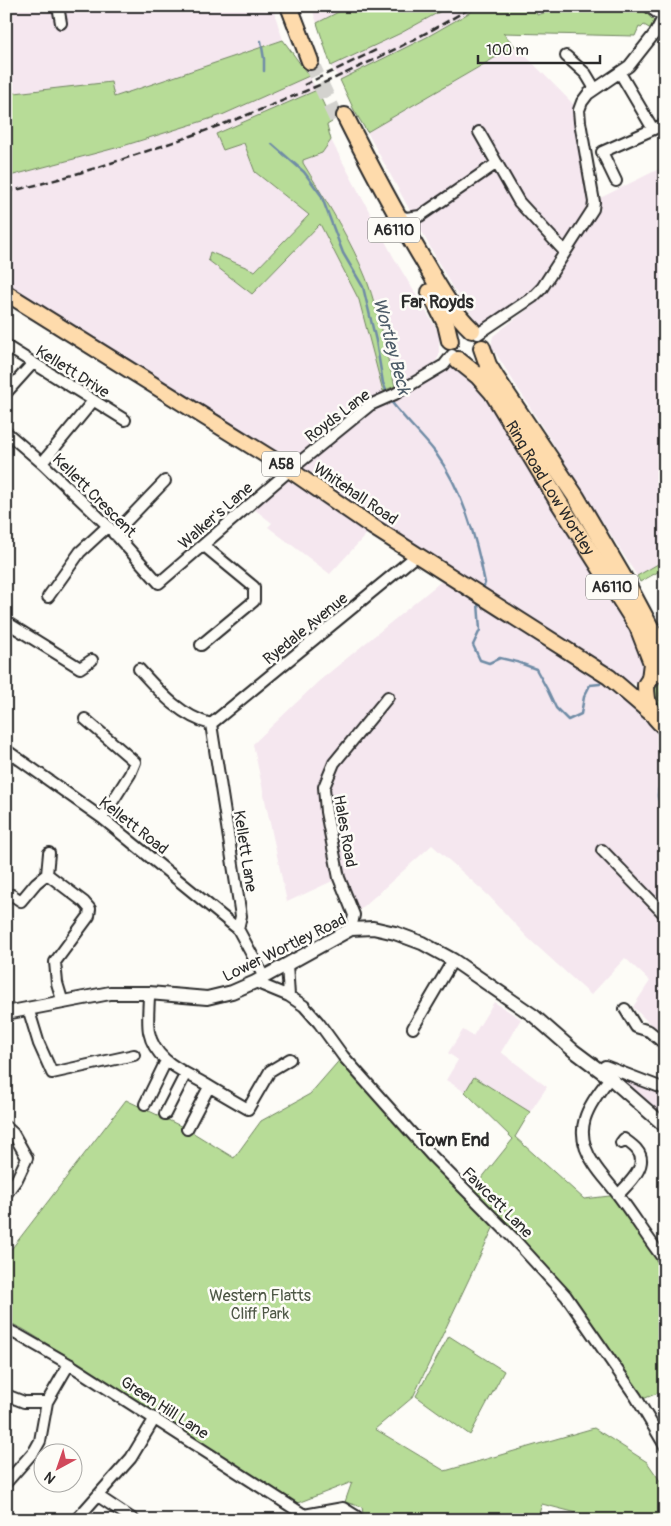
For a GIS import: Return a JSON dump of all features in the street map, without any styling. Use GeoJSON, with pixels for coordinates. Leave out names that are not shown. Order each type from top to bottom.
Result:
{"type":"FeatureCollection","features":[{"type":"Feature","properties":{"kind":"highway"},"geometry":{"type":"LineString","coordinates":[[288,6],[314,60],[299,6]]}},
{"type":"Feature","properties":{"kind":"highway","name":"Ring Road Low Wortley"},"geometry":{"type":"LineString","coordinates":[[648,679],[652,663],[638,627],[558,501],[493,393],[453,352],[438,306],[370,186],[341,118],[456,315],[477,337],[496,378],[576,497],[660,633],[665,655]]}},
{"type":"Feature","properties":{"kind":"highway"},"geometry":{"type":"LineString","coordinates":[[460,330],[477,337],[478,357],[474,360],[463,362],[453,352],[452,335],[460,330]]}},
{"type":"Feature","properties":{"kind":"highway"},"geometry":{"type":"LineString","coordinates":[[648,679],[659,672],[665,671]]}},
{"type":"Feature","properties":{"kind":"highway","name":"A6110"},"geometry":{"type":"LineString","coordinates":[[648,679],[646,694],[665,738]]}},
{"type":"Feature","properties":{"kind":"main road","name":"Whitehall Road"},"geometry":{"type":"LineString","coordinates":[[6,293],[290,470],[417,555],[609,677],[658,720]]}},
{"type":"Feature","properties":{"kind":"main road","name":"Whitehall Road"},"geometry":{"type":"LineString","coordinates":[[609,677],[626,684],[635,684],[648,679]]}},
{"type":"Feature","properties":{"kind":"street"},"geometry":{"type":"LineString","coordinates":[[58,6],[61,23]]}},
{"type":"Feature","properties":{"kind":"street"},"geometry":{"type":"LineString","coordinates":[[477,337],[533,297],[546,283],[593,209],[594,202],[579,110],[588,94],[629,66],[655,33],[664,15],[648,6]]}},
{"type":"Feature","properties":{"kind":"street"},"geometry":{"type":"LineString","coordinates":[[566,56],[586,74],[596,89]]}},
{"type":"Feature","properties":{"kind":"street"},"geometry":{"type":"LineString","coordinates":[[620,73],[653,129]]}},
{"type":"Feature","properties":{"kind":"street"},"geometry":{"type":"LineString","coordinates":[[616,181],[602,152],[665,124]]}},
{"type":"Feature","properties":{"kind":"street"},"geometry":{"type":"LineString","coordinates":[[479,132],[519,202],[566,252]]}},
{"type":"Feature","properties":{"kind":"street"},"geometry":{"type":"LineString","coordinates":[[397,214],[406,218],[420,216],[497,163]]}},
{"type":"Feature","properties":{"kind":"street","name":"Kellett Drive"},"geometry":{"type":"LineString","coordinates":[[6,346],[125,420]]}},
{"type":"Feature","properties":{"kind":"street","name":"Royds Lane"},"geometry":{"type":"LineString","coordinates":[[290,470],[370,405],[395,394],[444,365],[453,352]]}},
{"type":"Feature","properties":{"kind":"street"},"geometry":{"type":"LineString","coordinates":[[6,393],[33,363]]}},
{"type":"Feature","properties":{"kind":"street"},"geometry":{"type":"LineString","coordinates":[[42,463],[93,401]]}},
{"type":"Feature","properties":{"kind":"street","name":"Kellett Crescent"},"geometry":{"type":"LineString","coordinates":[[6,432],[42,463],[111,530],[159,583]]}},
{"type":"Feature","properties":{"kind":"street","name":"Walker's Lane"},"geometry":{"type":"LineString","coordinates":[[159,583],[290,470]]}},
{"type":"Feature","properties":{"kind":"street"},"geometry":{"type":"LineString","coordinates":[[48,598],[80,552],[111,530],[165,481]]}},
{"type":"Feature","properties":{"kind":"street"},"geometry":{"type":"LineString","coordinates":[[201,645],[254,601],[254,587],[203,545]]}},
{"type":"Feature","properties":{"kind":"street","name":"Ryedale Avenue"},"geometry":{"type":"LineString","coordinates":[[211,724],[417,555]]}},
{"type":"Feature","properties":{"kind":"street"},"geometry":{"type":"LineString","coordinates":[[6,622],[80,668],[92,660]]}},
{"type":"Feature","properties":{"kind":"street"},"geometry":{"type":"LineString","coordinates":[[139,669],[167,700],[193,718],[211,724]]}},
{"type":"Feature","properties":{"kind":"street","name":"Hales Road"},"geometry":{"type":"LineString","coordinates":[[351,929],[354,915],[340,878],[326,812],[324,787],[334,763],[388,696]]}},
{"type":"Feature","properties":{"kind":"street"},"geometry":{"type":"LineString","coordinates":[[85,719],[135,762],[130,774],[102,818]]}},
{"type":"Feature","properties":{"kind":"street","name":"Kellett Lane"},"geometry":{"type":"LineString","coordinates":[[211,724],[241,916],[238,929]]}},
{"type":"Feature","properties":{"kind":"street","name":"Kellett Road"},"geometry":{"type":"LineString","coordinates":[[6,750],[102,818],[238,929]]}},
{"type":"Feature","properties":{"kind":"street"},"geometry":{"type":"LineString","coordinates":[[602,850],[665,915]]}},
{"type":"Feature","properties":{"kind":"street"},"geometry":{"type":"LineString","coordinates":[[12,895],[21,901],[36,883],[47,874],[49,853]]}},
{"type":"Feature","properties":{"kind":"street"},"geometry":{"type":"LineString","coordinates":[[47,874],[84,902],[90,909],[89,916],[55,962],[57,983],[63,1002]]}},
{"type":"Feature","properties":{"kind":"street","name":"Lower Wortley Road"},"geometry":{"type":"LineString","coordinates":[[6,1013],[110,993],[149,993],[207,998],[232,992],[351,929],[373,928],[395,933],[422,943],[453,960],[534,1016],[665,1126]]}},
{"type":"Feature","properties":{"kind":"street"},"geometry":{"type":"LineString","coordinates":[[238,929],[259,979]]}},
{"type":"Feature","properties":{"kind":"street"},"geometry":{"type":"LineString","coordinates":[[414,1028],[453,960]]}},
{"type":"Feature","properties":{"kind":"street"},"geometry":{"type":"LineString","coordinates":[[287,964],[289,996]]}},
{"type":"Feature","properties":{"kind":"street","name":"Fawcett Lane"},"geometry":{"type":"LineString","coordinates":[[259,979],[304,1006],[344,1056],[431,1155],[512,1237],[566,1296],[636,1397],[665,1446]]}},
{"type":"Feature","properties":{"kind":"street"},"geometry":{"type":"LineString","coordinates":[[149,993],[149,1032],[154,1046],[166,1061],[185,1074],[248,1109],[270,1071],[290,1059]]}},
{"type":"Feature","properties":{"kind":"street"},"geometry":{"type":"LineString","coordinates":[[28,1008],[52,1073],[134,1055]]}},
{"type":"Feature","properties":{"kind":"street"},"geometry":{"type":"LineString","coordinates":[[625,1009],[633,1030],[649,1031],[665,1044]]}},
{"type":"Feature","properties":{"kind":"street"},"geometry":{"type":"LineString","coordinates":[[144,1104],[166,1061]]}},
{"type":"Feature","properties":{"kind":"street"},"geometry":{"type":"LineString","coordinates":[[665,1089],[605,1066],[605,1075],[586,1113],[582,1130],[584,1144],[593,1163],[665,1261]]}},
{"type":"Feature","properties":{"kind":"street"},"geometry":{"type":"LineString","coordinates":[[165,1114],[185,1074]]}},
{"type":"Feature","properties":{"kind":"street"},"geometry":{"type":"LineString","coordinates":[[187,1128],[209,1087]]}},
{"type":"Feature","properties":{"kind":"street"},"geometry":{"type":"LineString","coordinates":[[6,1127],[13,1133],[27,1158],[17,1179],[6,1194]]}},
{"type":"Feature","properties":{"kind":"street"},"geometry":{"type":"LineString","coordinates":[[618,1195],[636,1175],[641,1163],[638,1151],[624,1139],[621,1142]]}},
{"type":"Feature","properties":{"kind":"street","name":"Green Hill Lane"},"geometry":{"type":"LineString","coordinates":[[6,1329],[69,1364],[156,1418],[308,1517],[343,1508],[356,1516],[357,1520]]}},
{"type":"Feature","properties":{"kind":"street"},"geometry":{"type":"LineString","coordinates":[[8,1479],[35,1450],[40,1441],[47,1402],[69,1364]]}},
{"type":"Feature","properties":{"kind":"street"},"geometry":{"type":"LineString","coordinates":[[6,1395],[24,1402],[47,1402]]}},
{"type":"Feature","properties":{"kind":"street"},"geometry":{"type":"LineString","coordinates":[[76,1520],[131,1458],[156,1418]]}},
{"type":"Feature","properties":{"kind":"street"},"geometry":{"type":"LineString","coordinates":[[98,1496],[134,1520]]}},
{"type":"Feature","properties":{"kind":"shaded area"},"geometry":{"type":"Polygon","coordinates":[[[6,6],[272,6],[283,40],[114,97],[111,83],[6,94],[6,6]]]}},
{"type":"Feature","properties":{"kind":"shaded area"},"geometry":{"type":"Polygon","coordinates":[[[311,6],[350,6],[317,23],[311,6]]]}},
{"type":"Feature","properties":{"kind":"shaded area"},"geometry":{"type":"Polygon","coordinates":[[[450,6],[481,6],[427,37],[340,80],[331,66],[401,33],[450,6]]]}},
{"type":"Feature","properties":{"kind":"shaded area"},"geometry":{"type":"Polygon","coordinates":[[[516,46],[579,110],[594,201],[665,166],[665,560],[637,576],[491,346],[493,336],[541,299],[601,209],[594,202],[534,288],[480,326],[452,287],[367,132],[516,46]]]}},
{"type":"Feature","properties":{"kind":"shaded area"},"geometry":{"type":"Polygon","coordinates":[[[309,76],[317,90],[216,134],[244,142],[255,172],[309,215],[255,271],[211,252],[252,294],[320,224],[359,300],[385,398],[452,355],[478,376],[648,651],[641,683],[626,684],[665,730],[665,915],[659,920],[665,922],[665,1039],[633,1007],[650,981],[625,958],[591,995],[528,938],[489,896],[432,845],[354,915],[339,878],[287,902],[253,744],[319,681],[449,575],[373,527],[330,574],[268,527],[272,523],[249,505],[295,465],[6,284],[6,177],[123,146],[221,115],[309,76]]]}},
{"type":"Feature","properties":{"kind":"shaded area"},"geometry":{"type":"Polygon","coordinates":[[[331,140],[394,258],[439,333],[439,356],[434,364],[395,386],[376,307],[361,265],[303,163],[303,160],[322,153],[331,140]]]}},
{"type":"Feature","properties":{"kind":"shaded area"},"geometry":{"type":"Polygon","coordinates":[[[494,1002],[521,1019],[501,1052],[547,1087],[530,1112],[475,1077],[465,1092],[446,1080],[458,1060],[448,1053],[463,1030],[473,1036],[494,1002]]]}},
{"type":"Feature","properties":{"kind":"shaded area"},"geometry":{"type":"Polygon","coordinates":[[[605,1066],[665,1089],[665,1126],[605,1066]]]}},
{"type":"Feature","properties":{"kind":"green space"},"geometry":{"type":"Polygon","coordinates":[[[350,6],[450,6],[401,33],[331,66],[317,23],[350,6]]]}},
{"type":"Feature","properties":{"kind":"green space"},"geometry":{"type":"Polygon","coordinates":[[[481,6],[534,6],[537,15],[567,6],[636,6],[647,12],[654,21],[651,29],[644,25],[641,28],[639,27],[635,36],[503,33],[515,46],[367,132],[340,80],[427,37],[481,6]]]}},
{"type":"Feature","properties":{"kind":"green space"},"geometry":{"type":"Polygon","coordinates":[[[283,40],[309,76],[222,115],[123,146],[6,177],[6,94],[111,82],[114,97],[283,40]]]}},
{"type":"Feature","properties":{"kind":"green space"},"geometry":{"type":"Polygon","coordinates":[[[317,90],[332,122],[327,125],[331,140],[322,153],[303,160],[303,163],[354,251],[371,293],[395,386],[383,391],[359,300],[320,224],[252,294],[208,260],[210,252],[255,271],[309,215],[255,172],[244,143],[223,150],[216,134],[317,90]]]}},
{"type":"Feature","properties":{"kind":"green space"},"geometry":{"type":"Polygon","coordinates":[[[665,560],[665,568],[640,582],[637,576],[665,560]]]}},
{"type":"Feature","properties":{"kind":"green space"},"geometry":{"type":"Polygon","coordinates":[[[665,682],[665,687],[660,693],[659,700],[665,704],[665,716],[658,707],[654,693],[659,685],[665,682]]]}},
{"type":"Feature","properties":{"kind":"green space","name":"Western Flatts Cliff Park"},"geometry":{"type":"Polygon","coordinates":[[[343,1056],[469,1194],[513,1139],[465,1092],[474,1077],[530,1112],[515,1137],[584,1199],[618,1195],[665,1261],[665,1390],[643,1399],[566,1296],[496,1222],[413,1397],[375,1429],[445,1471],[594,1428],[647,1462],[665,1488],[665,1520],[604,1520],[542,1504],[537,1520],[364,1520],[362,1507],[345,1502],[352,1482],[295,1504],[72,1359],[23,1329],[6,1321],[6,1256],[126,1100],[187,1129],[234,1158],[261,1121],[310,1094],[343,1056]]]}},
{"type":"Feature","properties":{"kind":"green space"},"geometry":{"type":"Polygon","coordinates":[[[449,1336],[504,1371],[470,1435],[416,1396],[449,1336]]]}},
{"type":"Feature","properties":{"kind":"waterway","name":"Wortley Beck"},"geometry":{"type":"LineString","coordinates":[[261,41],[264,71]]}},
{"type":"Feature","properties":{"kind":"waterway","name":"Wortley Beck"},"geometry":{"type":"LineString","coordinates":[[272,144],[304,172],[321,195],[343,253],[363,287],[376,341],[383,383],[388,395]]}},
{"type":"Feature","properties":{"kind":"waterway","name":"Wortley Beck"},"geometry":{"type":"LineString","coordinates":[[390,400],[435,452],[461,498],[473,532],[485,583],[483,588]]}},
{"type":"Feature","properties":{"kind":"waterway","name":"Wortley Beck"},"geometry":{"type":"LineString","coordinates":[[478,603],[480,630],[473,645],[480,660],[489,663],[500,658],[536,669],[556,708],[568,720],[581,714],[584,697],[590,685],[600,684]]}},
{"type":"Feature","properties":{"kind":"waterway","name":"Wortley Beck"},"geometry":{"type":"LineString","coordinates":[[660,785],[658,799],[665,810]]}},
{"type":"Feature","properties":{"kind":"tunnel"},"geometry":{"type":"LineString","coordinates":[[310,61],[337,119]]}},
{"type":"Feature","properties":{"kind":"railway"},"geometry":{"type":"LineString","coordinates":[[6,192],[45,183],[102,166],[240,118],[359,67],[474,6]]}},
{"type":"Feature","properties":{"kind":"railway"},"geometry":{"type":"LineString","coordinates":[[304,85],[378,49]]}},
{"type":"Feature","properties":{"kind":"district","name":"Far Royds"},"geometry":{"type":"Point","coordinates":[437,302]}},
{"type":"Feature","properties":{"kind":"district","name":"Town End"},"geometry":{"type":"Point","coordinates":[453,1140]}}]}
